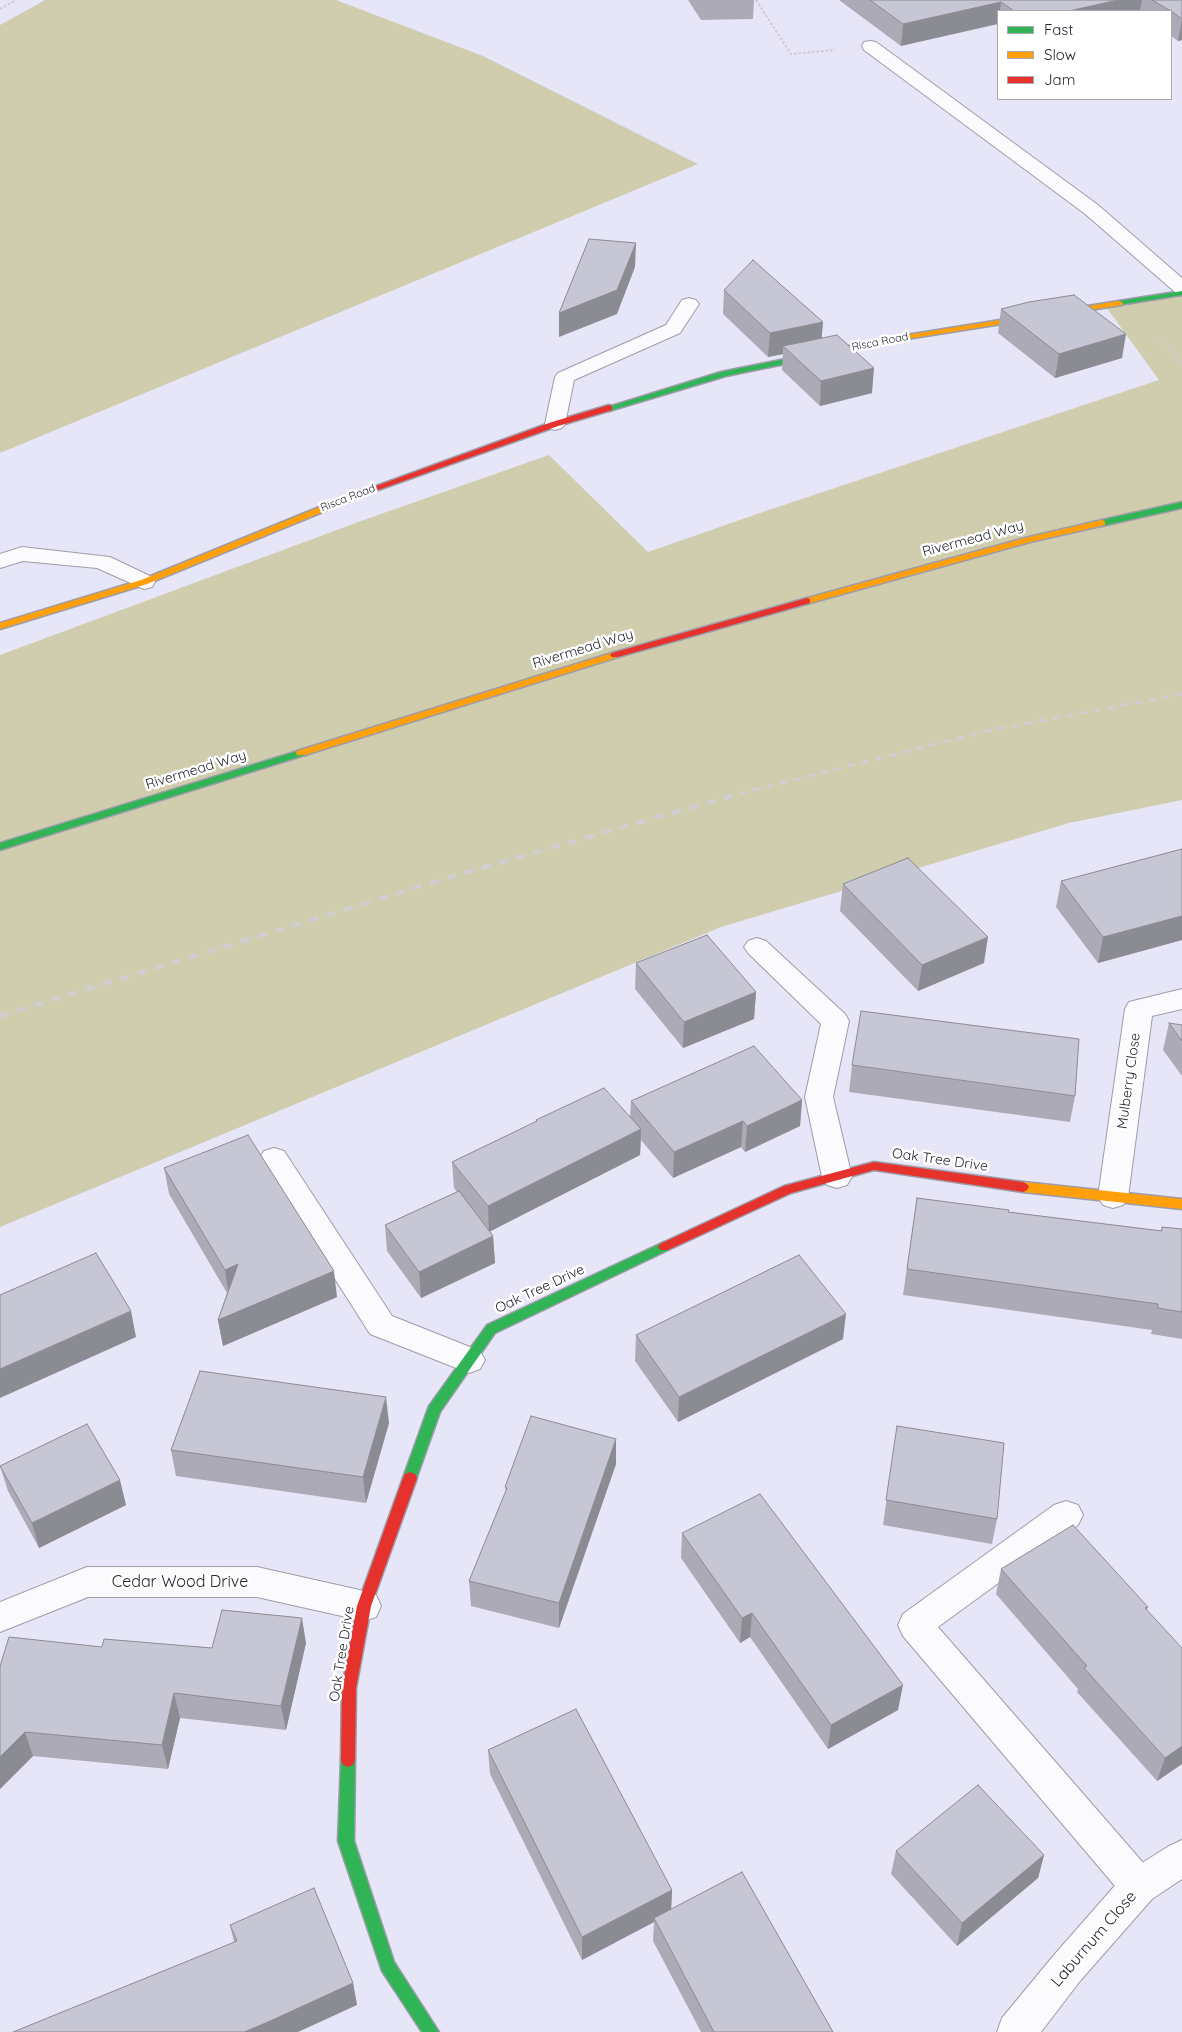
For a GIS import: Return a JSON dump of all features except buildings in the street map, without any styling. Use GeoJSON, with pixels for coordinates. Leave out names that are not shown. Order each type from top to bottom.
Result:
{"type":"FeatureCollection","features":[{"type":"Feature","properties":{"kind":"street"},"geometry":{"type":"LineString","coordinates":[[870,46],[1091,209],[1182,288]]}},
{"type":"Feature","properties":{"kind":"street","name":"Risca Road"},"geometry":{"type":"LineString","coordinates":[[0,626],[144,582],[350,496],[554,424],[724,374],[894,339],[1182,293]]}},
{"type":"Feature","properties":{"kind":"street"},"geometry":{"type":"LineString","coordinates":[[554,424],[565,377],[673,329],[689,304]]}},
{"type":"Feature","properties":{"kind":"street","name":"Rivermead Way"},"geometry":{"type":"LineString","coordinates":[[0,847],[642,646],[1028,540],[1182,505]]}},
{"type":"Feature","properties":{"kind":"street"},"geometry":{"type":"LineString","coordinates":[[0,561],[22,554],[102,562],[144,582]]}},
{"type":"Feature","properties":{"kind":"street"},"geometry":{"type":"LineString","coordinates":[[757,947],[835,1021],[819,1097],[837,1177]]}},
{"type":"Feature","properties":{"kind":"street","name":"Mulberry Close"},"geometry":{"type":"LineString","coordinates":[[1112,1197],[1139,1009],[1182,999]]}},
{"type":"Feature","properties":{"kind":"street"},"geometry":{"type":"LineString","coordinates":[[274,1159],[381,1324],[470,1360]]}},
{"type":"Feature","properties":{"kind":"street","name":"Oak Tree Drive"},"geometry":{"type":"LineString","coordinates":[[431,2032],[388,1966],[346,1841],[349,1688],[364,1606],[434,1410],[491,1329],[788,1189],[874,1166],[1015,1186],[1182,1204]]}},
{"type":"Feature","properties":{"kind":"street"},"geometry":{"type":"LineString","coordinates":[[1066,1514],[915,1625],[1139,1886]]}},
{"type":"Feature","properties":{"kind":"street","name":"Cedar Wood Drive"},"geometry":{"type":"LineString","coordinates":[[0,1617],[87,1582],[257,1582],[364,1606]]}},
{"type":"Feature","properties":{"kind":"street","name":"Laburnum Close"},"geometry":{"type":"LineString","coordinates":[[1016,2032],[1067,1968],[1139,1886],[1182,1858]]}},
{"type":"Feature","properties":{"kind":"path"},"geometry":{"type":"LineString","coordinates":[[0,9],[16,0]]}},
{"type":"Feature","properties":{"kind":"path"},"geometry":{"type":"LineString","coordinates":[[756,0],[790,54],[870,46]]}},
{"type":"Feature","properties":{"kind":"shaded area"},"geometry":{"type":"Polygon","coordinates":[[[45,0],[336,0],[483,56],[698,164],[0,453],[0,25],[45,0]]]}},
{"type":"Feature","properties":{"kind":"shaded area"},"geometry":{"type":"Polygon","coordinates":[[[1182,293],[1182,800],[1069,823],[721,927],[0,1227],[0,655],[361,521],[549,455],[648,552],[1159,380],[1104,304],[1182,293]]]}},
{"type":"Feature","properties":{"kind":"railway"},"geometry":{"type":"LineString","coordinates":[[726,797],[991,730],[1182,694]]}},
{"type":"Feature","properties":{"kind":"railway"},"geometry":{"type":"LineString","coordinates":[[0,1016],[460,874],[731,796]]}},
{"type":"Feature","properties":{"kind":"traffic: fast"},"geometry":{"type":"LineString","coordinates":[[1119,303],[1182,293]]}},
{"type":"Feature","properties":{"kind":"traffic: fast"},"geometry":{"type":"LineString","coordinates":[[609,408],[724,374],[845,349]]}},
{"type":"Feature","properties":{"kind":"traffic: fast"},"geometry":{"type":"LineString","coordinates":[[1102,523],[1182,505]]}},
{"type":"Feature","properties":{"kind":"traffic: fast"},"geometry":{"type":"LineString","coordinates":[[0,847],[301,753]]}},
{"type":"Feature","properties":{"kind":"traffic: fast"},"geometry":{"type":"LineString","coordinates":[[410,1478],[434,1410],[491,1329],[664,1247]]}},
{"type":"Feature","properties":{"kind":"traffic: fast"},"geometry":{"type":"LineString","coordinates":[[348,1760],[346,1841],[388,1966],[431,2032]]}},
{"type":"Feature","properties":{"kind":"traffic: slow"},"geometry":{"type":"LineString","coordinates":[[845,349],[894,339],[1119,303]]}},
{"type":"Feature","properties":{"kind":"traffic: slow"},"geometry":{"type":"LineString","coordinates":[[0,626],[144,582],[361,493]]}},
{"type":"Feature","properties":{"kind":"traffic: slow"},"geometry":{"type":"LineString","coordinates":[[807,601],[1028,540],[1102,523]]}},
{"type":"Feature","properties":{"kind":"traffic: slow"},"geometry":{"type":"LineString","coordinates":[[301,753],[615,655]]}},
{"type":"Feature","properties":{"kind":"traffic: slow"},"geometry":{"type":"LineString","coordinates":[[1023,1187],[1182,1204]]}},
{"type":"Feature","properties":{"kind":"traffic: jam"},"geometry":{"type":"LineString","coordinates":[[361,493],[555,424],[609,408]]}},
{"type":"Feature","properties":{"kind":"traffic: jam"},"geometry":{"type":"LineString","coordinates":[[615,655],[807,601]]}},
{"type":"Feature","properties":{"kind":"traffic: jam"},"geometry":{"type":"LineString","coordinates":[[664,1247],[788,1189],[874,1166],[1023,1187]]}},
{"type":"Feature","properties":{"kind":"traffic: jam"},"geometry":{"type":"LineString","coordinates":[[348,1760],[349,1688],[364,1606],[410,1478]]}}]}
